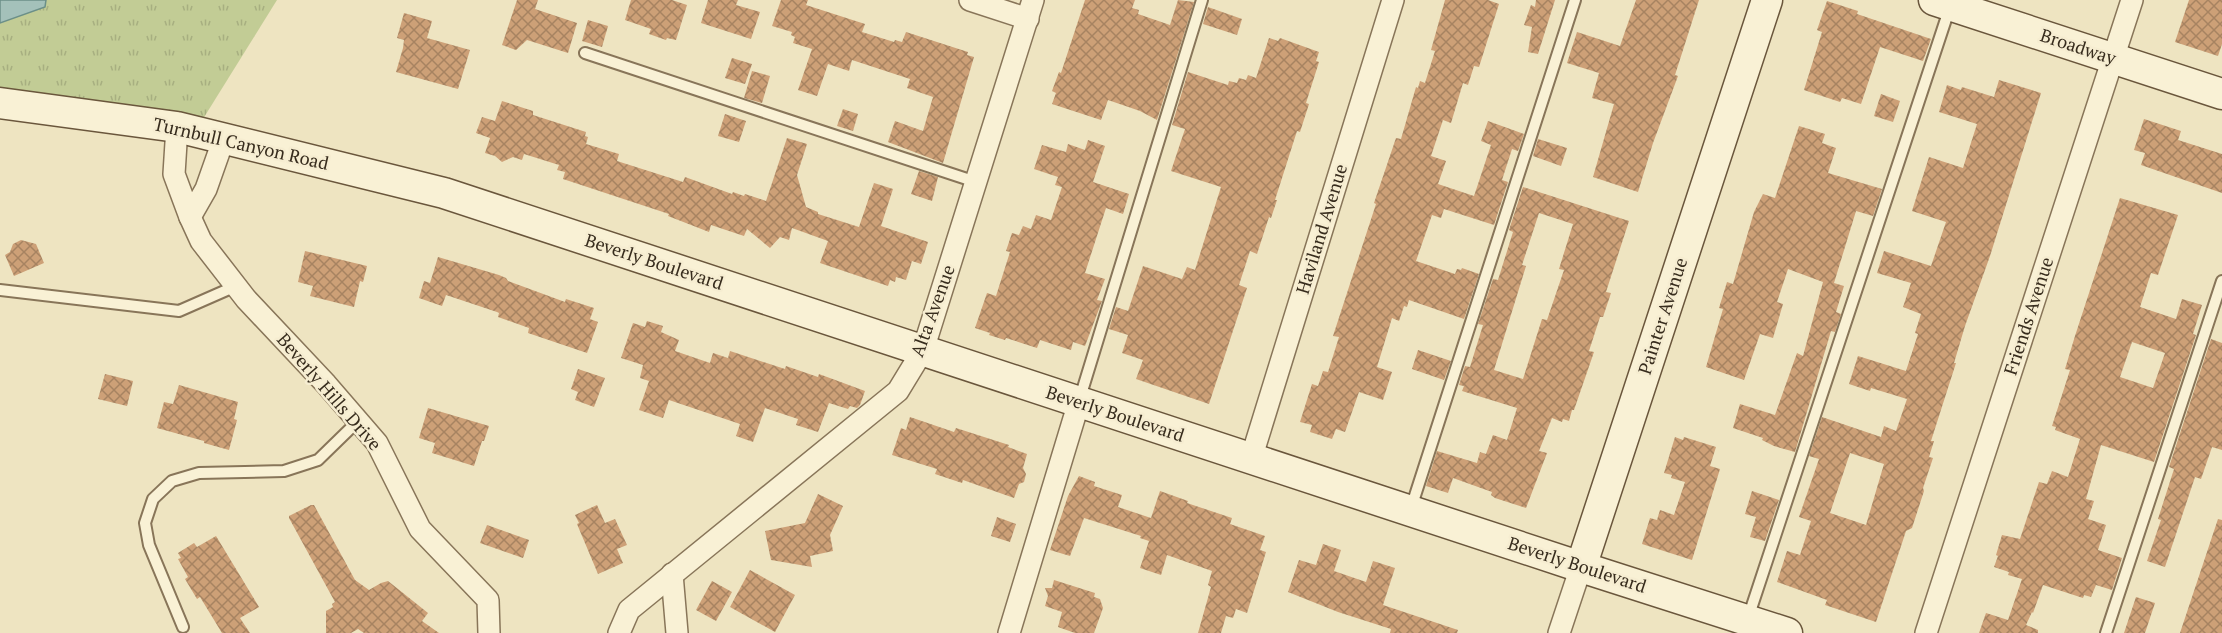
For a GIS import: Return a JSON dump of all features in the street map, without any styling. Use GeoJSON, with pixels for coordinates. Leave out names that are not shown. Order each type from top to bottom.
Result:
{"type":"FeatureCollection","features":[{"type":"Feature","properties":{"kind":"street"},"geometry":{"type":"LineString","coordinates":[[970,0],[1030,9]]}},
{"type":"Feature","properties":{"kind":"street","name":"Haviland Avenue"},"geometry":{"type":"LineString","coordinates":[[1251,459],[1393,0]]}},
{"type":"Feature","properties":{"kind":"street","name":"Painter Avenue"},"geometry":{"type":"LineString","coordinates":[[1559,633],[1767,0]]}},
{"type":"Feature","properties":{"kind":"street","name":"Friends Avenue"},"geometry":{"type":"LineString","coordinates":[[1926,633],[2132,0]]}},
{"type":"Feature","properties":{"kind":"street","name":"Broadway"},"geometry":{"type":"LineString","coordinates":[[1945,2],[2222,94]]}},
{"type":"Feature","properties":{"kind":"street","name":"Alta Avenue"},"geometry":{"type":"LineString","coordinates":[[619,633],[629,610],[898,391],[923,350],[1030,9]]}},
{"type":"Feature","properties":{"kind":"street","name":"Turnbull Canyon Road"},"geometry":{"type":"LineString","coordinates":[[0,103],[177,127],[444,193]]}},
{"type":"Feature","properties":{"kind":"street","name":"Beverly Hills Drive"},"geometry":{"type":"LineString","coordinates":[[177,127],[174,174],[201,241],[236,286],[377,443],[420,529],[488,600],[489,633]]}},
{"type":"Feature","properties":{"kind":"street"},"geometry":{"type":"LineString","coordinates":[[190,217],[206,189],[224,138]]}},
{"type":"Feature","properties":{"kind":"street","name":"Beverly Boulevard"},"geometry":{"type":"LineString","coordinates":[[444,193],[1581,567],[1745,627],[1787,633]]}},
{"type":"Feature","properties":{"kind":"street"},"geometry":{"type":"LineString","coordinates":[[1009,633],[1079,402]]}},
{"type":"Feature","properties":{"kind":"street"},"geometry":{"type":"LineString","coordinates":[[672,574],[676,633]]}},
{"type":"Feature","properties":{"kind":"lane"},"geometry":{"type":"LineString","coordinates":[[1079,402],[1202,0]]}},
{"type":"Feature","properties":{"kind":"lane"},"geometry":{"type":"LineString","coordinates":[[1410,511],[1575,0]]}},
{"type":"Feature","properties":{"kind":"lane"},"geometry":{"type":"LineString","coordinates":[[1745,627],[1945,2]]}},
{"type":"Feature","properties":{"kind":"lane"},"geometry":{"type":"LineString","coordinates":[[585,52],[976,182]]}},
{"type":"Feature","properties":{"kind":"lane"},"geometry":{"type":"LineString","coordinates":[[2106,633],[2222,281]]}},
{"type":"Feature","properties":{"kind":"lane"},"geometry":{"type":"LineString","coordinates":[[0,290],[179,311],[236,286]]}},
{"type":"Feature","properties":{"kind":"lane"},"geometry":{"type":"LineString","coordinates":[[183,627],[149,545],[145,523],[153,499],[172,481],[199,473],[284,471],[318,460],[358,421]]}},
{"type":"Feature","properties":{"kind":"green space"},"geometry":{"type":"Polygon","coordinates":[[[0,0],[277,0],[193,135],[0,102],[0,0]]]}},
{"type":"Feature","properties":{"kind":"water"},"geometry":{"type":"Polygon","coordinates":[[[0,0],[46,0],[45,7],[0,23],[0,0]]]}},
{"type":"Feature","properties":{"kind":"building"},"geometry":{"type":"Polygon","coordinates":[[[517,0],[538,0],[535,9],[577,23],[568,53],[527,40],[516,50],[502,45],[517,0]]]}},
{"type":"Feature","properties":{"kind":"building"},"geometry":{"type":"Polygon","coordinates":[[[631,0],[672,0],[687,5],[676,40],[667,38],[666,40],[649,34],[651,29],[625,20],[631,0]]]}},
{"type":"Feature","properties":{"kind":"building"},"geometry":{"type":"Polygon","coordinates":[[[708,0],[738,0],[736,5],[760,12],[751,39],[701,23],[708,0]]]}},
{"type":"Feature","properties":{"kind":"building"},"geometry":{"type":"Polygon","coordinates":[[[781,0],[808,0],[806,5],[865,24],[862,32],[894,42],[895,40],[902,42],[906,32],[968,52],[967,55],[974,57],[943,163],[888,142],[895,121],[923,131],[933,97],[907,88],[910,79],[852,60],[849,71],[828,64],[817,96],[798,90],[812,49],[793,43],[795,37],[791,35],[792,32],[772,26],[781,0]]]}},
{"type":"Feature","properties":{"kind":"building"},"geometry":{"type":"Polygon","coordinates":[[[1085,0],[1135,0],[1132,8],[1139,10],[1138,14],[1170,25],[1178,0],[1194,2],[1157,120],[1140,111],[1108,100],[1101,120],[1052,104],[1056,93],[1052,91],[1059,72],[1061,73],[1085,0]]]}},
{"type":"Feature","properties":{"kind":"building"},"geometry":{"type":"Polygon","coordinates":[[[1445,0],[1488,0],[1499,4],[1479,67],[1474,66],[1468,85],[1463,83],[1451,123],[1443,120],[1431,156],[1446,161],[1438,184],[1474,196],[1491,145],[1481,141],[1488,121],[1524,134],[1518,151],[1512,149],[1502,180],[1508,182],[1494,225],[1444,209],[1441,218],[1432,215],[1416,261],[1455,274],[1457,269],[1462,268],[1479,274],[1464,319],[1409,300],[1407,307],[1404,306],[1399,321],[1392,318],[1377,367],[1392,372],[1383,400],[1359,392],[1345,432],[1336,429],[1332,439],[1310,432],[1312,425],[1300,422],[1312,384],[1318,386],[1323,371],[1328,372],[1339,337],[1333,336],[1376,204],[1374,203],[1396,138],[1401,139],[1416,87],[1418,88],[1420,81],[1425,83],[1435,51],[1431,50],[1445,0]]]}},
{"type":"Feature","properties":{"kind":"building"},"geometry":{"type":"Polygon","coordinates":[[[1536,0],[1555,0],[1538,54],[1528,52],[1532,27],[1524,25],[1531,5],[1535,7],[1536,0]]]}},
{"type":"Feature","properties":{"kind":"building"},"geometry":{"type":"Polygon","coordinates":[[[1636,0],[1699,0],[1675,75],[1678,76],[1638,192],[1593,177],[1614,104],[1592,98],[1599,73],[1567,63],[1577,32],[1620,46],[1636,0]]]}},
{"type":"Feature","properties":{"kind":"building"},"geometry":{"type":"Polygon","coordinates":[[[2189,0],[2222,0],[2222,44],[2218,56],[2175,42],[2189,0]]]}},
{"type":"Feature","properties":{"kind":"building"},"geometry":{"type":"Polygon","coordinates":[[[1827,1],[1858,11],[1857,14],[1931,39],[1923,61],[1880,47],[1861,104],[1842,98],[1840,102],[1804,90],[1822,32],[1817,30],[1827,1]]]}},
{"type":"Feature","properties":{"kind":"building"},"geometry":{"type":"Polygon","coordinates":[[[1208,7],[1242,19],[1237,35],[1203,24],[1208,7]]]}},
{"type":"Feature","properties":{"kind":"building"},"geometry":{"type":"Polygon","coordinates":[[[404,13],[432,21],[427,38],[470,50],[458,89],[396,72],[403,48],[404,40],[397,38],[404,13]]]}},
{"type":"Feature","properties":{"kind":"building"},"geometry":{"type":"Polygon","coordinates":[[[588,20],[608,26],[602,47],[582,41],[588,20]]]}},
{"type":"Feature","properties":{"kind":"building"},"geometry":{"type":"Polygon","coordinates":[[[1269,38],[1278,41],[1280,38],[1319,52],[1316,61],[1319,62],[1306,103],[1309,104],[1300,132],[1297,131],[1271,218],[1269,217],[1257,254],[1250,251],[1239,285],[1247,288],[1209,404],[1136,379],[1143,360],[1122,353],[1128,335],[1109,329],[1116,307],[1128,311],[1143,266],[1182,279],[1187,267],[1195,270],[1221,187],[1171,171],[1185,129],[1172,125],[1188,72],[1228,85],[1229,81],[1237,83],[1239,78],[1246,80],[1248,75],[1256,78],[1269,38]]]}},
{"type":"Feature","properties":{"kind":"building"},"geometry":{"type":"Polygon","coordinates":[[[732,58],[752,64],[745,84],[725,78],[732,58]]]}},
{"type":"Feature","properties":{"kind":"building"},"geometry":{"type":"Polygon","coordinates":[[[752,71],[770,76],[762,103],[744,98],[752,71]]]}},
{"type":"Feature","properties":{"kind":"building"},"geometry":{"type":"Polygon","coordinates":[[[1999,80],[2041,93],[1990,256],[1965,326],[1954,363],[1956,363],[1931,441],[1934,441],[1929,457],[1933,458],[1924,491],[1912,528],[1906,531],[1876,622],[1825,605],[1827,600],[1777,582],[1787,551],[1800,555],[1811,521],[1799,517],[1819,459],[1809,456],[1822,417],[1881,437],[1884,426],[1896,431],[1907,399],[1849,384],[1858,356],[1906,371],[1918,334],[1915,333],[1921,314],[1903,307],[1911,283],[1877,273],[1884,251],[1931,266],[1946,222],[1912,211],[1929,157],[1963,168],[1977,124],[1939,112],[1947,85],[1994,97],[1999,80]],[[1850,453],[1830,513],[1866,525],[1884,464],[1850,453]]]}},
{"type":"Feature","properties":{"kind":"building"},"geometry":{"type":"Polygon","coordinates":[[[1881,94],[1900,101],[1893,122],[1874,116],[1881,94]]]}},
{"type":"Feature","properties":{"kind":"building"},"geometry":{"type":"Polygon","coordinates":[[[502,101],[533,111],[533,115],[586,132],[585,136],[588,137],[586,144],[619,154],[617,161],[683,182],[685,177],[732,194],[733,192],[744,196],[745,194],[766,201],[787,138],[807,144],[797,175],[806,207],[818,214],[859,227],[874,183],[893,189],[881,226],[928,242],[921,264],[912,261],[906,280],[896,277],[895,282],[890,280],[888,286],[820,263],[828,241],[792,228],[789,240],[780,237],[770,248],[747,229],[744,236],[711,225],[709,232],[668,216],[669,214],[563,179],[565,172],[557,170],[559,165],[524,154],[522,160],[513,157],[502,162],[495,156],[485,153],[490,138],[476,133],[482,117],[495,121],[502,101]]]}},
{"type":"Feature","properties":{"kind":"building"},"geometry":{"type":"Polygon","coordinates":[[[843,109],[858,114],[853,131],[837,126],[843,109]]]}},
{"type":"Feature","properties":{"kind":"building"},"geometry":{"type":"Polygon","coordinates":[[[725,114],[746,121],[739,142],[718,136],[725,114]]]}},
{"type":"Feature","properties":{"kind":"building"},"geometry":{"type":"Polygon","coordinates":[[[2144,119],[2181,131],[2178,140],[2222,154],[2222,193],[2141,165],[2145,153],[2134,150],[2144,119]]]}},
{"type":"Feature","properties":{"kind":"building"},"geometry":{"type":"Polygon","coordinates":[[[1799,126],[1825,134],[1822,143],[1836,148],[1828,173],[1882,189],[1873,216],[1856,211],[1834,283],[1844,286],[1836,312],[1841,314],[1835,332],[1831,331],[1795,452],[1774,446],[1762,440],[1763,438],[1733,428],[1740,404],[1775,415],[1797,353],[1803,356],[1823,282],[1788,269],[1777,302],[1783,304],[1773,338],[1760,334],[1744,380],[1706,367],[1723,309],[1719,308],[1727,282],[1733,284],[1754,212],[1763,194],[1775,198],[1799,126]]]}},
{"type":"Feature","properties":{"kind":"building"},"geometry":{"type":"Polygon","coordinates":[[[1538,139],[1567,148],[1561,166],[1533,156],[1538,139]]]}},
{"type":"Feature","properties":{"kind":"building"},"geometry":{"type":"Polygon","coordinates":[[[1088,140],[1105,146],[1093,182],[1129,194],[1123,214],[1106,208],[1085,273],[1105,279],[1097,300],[1102,301],[1085,346],[1073,342],[1071,350],[1040,340],[1037,348],[989,335],[990,333],[975,328],[987,293],[996,296],[1010,252],[1006,251],[1012,233],[1019,235],[1023,226],[1031,229],[1036,215],[1051,220],[1062,187],[1055,185],[1058,177],[1034,169],[1042,145],[1066,152],[1068,144],[1085,150],[1088,140]]]}},
{"type":"Feature","properties":{"kind":"building"},"geometry":{"type":"Polygon","coordinates":[[[919,171],[938,177],[932,201],[911,194],[919,171]]]}},
{"type":"Feature","properties":{"kind":"building"},"geometry":{"type":"Polygon","coordinates":[[[1523,187],[1629,221],[1606,292],[1611,293],[1589,351],[1594,352],[1574,410],[1572,410],[1569,421],[1563,419],[1562,422],[1552,418],[1539,451],[1547,453],[1526,508],[1495,498],[1491,495],[1492,492],[1453,478],[1448,493],[1426,486],[1437,451],[1477,463],[1480,452],[1486,454],[1493,435],[1507,440],[1517,408],[1462,391],[1464,386],[1459,385],[1465,366],[1470,367],[1483,325],[1478,324],[1493,279],[1498,280],[1513,232],[1509,230],[1523,187]],[[1539,213],[1522,265],[1526,266],[1494,370],[1523,379],[1542,319],[1547,320],[1564,270],[1559,269],[1573,224],[1539,213]]]}},
{"type":"Feature","properties":{"kind":"building"},"geometry":{"type":"Polygon","coordinates":[[[2120,198],[2178,215],[2158,275],[2151,273],[2140,307],[2176,319],[2182,299],[2202,305],[2193,334],[2196,335],[2154,462],[2101,445],[2086,499],[2094,501],[2088,519],[2106,525],[2098,550],[2122,558],[2112,590],[2096,585],[2091,597],[2084,595],[2083,598],[2043,585],[2026,625],[2038,630],[2038,633],[1979,633],[1986,613],[2008,620],[2022,579],[2008,575],[2009,572],[1994,567],[2002,535],[2020,539],[2039,482],[2047,484],[2052,471],[2068,477],[2080,439],[2055,430],[2056,427],[2052,426],[2070,370],[2065,369],[2120,198]],[[2132,342],[2120,377],[2153,388],[2165,353],[2132,342]]]}},
{"type":"Feature","properties":{"kind":"building"},"geometry":{"type":"Polygon","coordinates":[[[21,240],[36,244],[44,263],[14,276],[5,255],[10,252],[13,244],[21,240]]]}},
{"type":"Feature","properties":{"kind":"building"},"geometry":{"type":"Polygon","coordinates":[[[305,251],[367,266],[363,282],[360,281],[354,307],[310,296],[313,286],[298,282],[305,251]]]}},
{"type":"Feature","properties":{"kind":"building"},"geometry":{"type":"Polygon","coordinates":[[[438,257],[499,275],[508,281],[565,302],[566,299],[594,308],[590,319],[598,322],[587,353],[528,333],[529,328],[498,317],[497,312],[446,295],[442,306],[419,298],[424,281],[430,283],[438,257]]]}},
{"type":"Feature","properties":{"kind":"building"},"geometry":{"type":"Polygon","coordinates":[[[647,321],[663,326],[661,332],[679,340],[675,351],[710,363],[713,353],[728,358],[730,351],[785,369],[786,366],[818,377],[819,374],[865,391],[860,405],[857,408],[850,406],[848,409],[829,403],[818,432],[796,425],[798,419],[765,408],[753,442],[736,436],[740,424],[669,400],[663,418],[639,410],[649,381],[640,378],[643,365],[621,358],[633,323],[645,327],[647,321]]]}},
{"type":"Feature","properties":{"kind":"building"},"geometry":{"type":"Polygon","coordinates":[[[2211,339],[2222,343],[2222,450],[2212,447],[2201,479],[2195,477],[2165,567],[2147,561],[2161,520],[2158,519],[2174,469],[2169,467],[2211,339]]]}},
{"type":"Feature","properties":{"kind":"building"},"geometry":{"type":"Polygon","coordinates":[[[1418,350],[1451,361],[1444,380],[1412,369],[1418,350]]]}},
{"type":"Feature","properties":{"kind":"building"},"geometry":{"type":"Polygon","coordinates":[[[578,369],[605,378],[594,407],[575,400],[578,392],[571,389],[578,369]]]}},
{"type":"Feature","properties":{"kind":"building"},"geometry":{"type":"Polygon","coordinates":[[[105,374],[133,381],[127,406],[98,399],[105,374]]]}},
{"type":"Feature","properties":{"kind":"building"},"geometry":{"type":"Polygon","coordinates":[[[179,385],[238,402],[234,419],[237,420],[229,450],[157,428],[164,402],[173,404],[179,385]]]}},
{"type":"Feature","properties":{"kind":"building"},"geometry":{"type":"Polygon","coordinates":[[[428,408],[489,426],[474,466],[432,453],[435,443],[419,438],[428,408]]]}},
{"type":"Feature","properties":{"kind":"building"},"geometry":{"type":"Polygon","coordinates":[[[910,417],[954,432],[956,428],[1009,445],[1008,447],[1027,454],[1023,468],[1026,474],[1024,482],[1019,484],[1014,498],[963,480],[962,483],[935,474],[937,469],[892,455],[901,428],[906,430],[910,417]]]}},
{"type":"Feature","properties":{"kind":"building"},"geometry":{"type":"Polygon","coordinates":[[[1675,437],[1683,440],[1684,437],[1716,447],[1710,466],[1720,469],[1692,560],[1642,544],[1650,518],[1657,520],[1660,510],[1674,515],[1685,482],[1671,478],[1672,475],[1664,473],[1675,437]]]}},
{"type":"Feature","properties":{"kind":"building"},"geometry":{"type":"Polygon","coordinates":[[[1079,476],[1095,482],[1094,486],[1122,495],[1118,507],[1151,518],[1160,491],[1232,518],[1230,524],[1265,536],[1260,550],[1266,552],[1247,613],[1236,609],[1233,618],[1226,616],[1221,633],[1198,633],[1211,587],[1208,585],[1212,571],[1167,555],[1161,575],[1140,568],[1149,541],[1140,538],[1141,536],[1084,518],[1070,556],[1050,550],[1068,496],[1079,476]]]}},
{"type":"Feature","properties":{"kind":"building"},"geometry":{"type":"Polygon","coordinates":[[[1752,491],[1779,500],[1765,541],[1750,537],[1756,517],[1745,514],[1752,491]]]}},
{"type":"Feature","properties":{"kind":"building"},"geometry":{"type":"Polygon","coordinates":[[[818,494],[843,506],[830,535],[833,551],[810,556],[812,567],[771,560],[765,531],[805,523],[818,494]]]}},
{"type":"Feature","properties":{"kind":"building"},"geometry":{"type":"Polygon","coordinates":[[[314,505],[355,580],[369,590],[388,581],[428,613],[422,621],[439,633],[364,633],[358,629],[351,633],[326,633],[326,611],[333,607],[332,604],[335,602],[289,518],[314,505]]]}},
{"type":"Feature","properties":{"kind":"building"},"geometry":{"type":"Polygon","coordinates":[[[597,505],[605,523],[615,519],[627,545],[617,549],[623,563],[598,574],[575,515],[597,505]]]}},
{"type":"Feature","properties":{"kind":"building"},"geometry":{"type":"Polygon","coordinates":[[[997,517],[1016,524],[1010,542],[991,536],[997,517]]]}},
{"type":"Feature","properties":{"kind":"building"},"geometry":{"type":"Polygon","coordinates":[[[2218,519],[2222,520],[2222,633],[2180,633],[2218,519]]]}},
{"type":"Feature","properties":{"kind":"building"},"geometry":{"type":"Polygon","coordinates":[[[487,525],[529,540],[523,558],[480,543],[487,525]]]}},
{"type":"Feature","properties":{"kind":"building"},"geometry":{"type":"Polygon","coordinates":[[[216,536],[259,607],[240,618],[250,633],[222,633],[200,597],[197,599],[185,579],[188,577],[178,559],[181,558],[178,553],[194,543],[197,547],[216,536]]]}},
{"type":"Feature","properties":{"kind":"building"},"geometry":{"type":"Polygon","coordinates":[[[1323,544],[1341,550],[1334,571],[1366,582],[1373,561],[1395,568],[1383,605],[1458,630],[1457,633],[1390,633],[1391,629],[1338,612],[1288,592],[1299,560],[1316,565],[1323,544]]]}},
{"type":"Feature","properties":{"kind":"building"},"geometry":{"type":"Polygon","coordinates":[[[750,570],[795,595],[775,632],[730,607],[750,570]]]}},
{"type":"Feature","properties":{"kind":"building"},"geometry":{"type":"Polygon","coordinates":[[[1054,580],[1095,593],[1094,597],[1100,599],[1103,608],[1094,633],[1075,633],[1058,627],[1062,612],[1045,606],[1048,596],[1045,588],[1052,588],[1054,580]]]}},
{"type":"Feature","properties":{"kind":"building"},"geometry":{"type":"Polygon","coordinates":[[[712,581],[732,592],[716,621],[696,610],[712,581]]]}},
{"type":"Feature","properties":{"kind":"building"},"geometry":{"type":"Polygon","coordinates":[[[2136,597],[2155,603],[2145,633],[2124,633],[2136,597]]]}}]}
